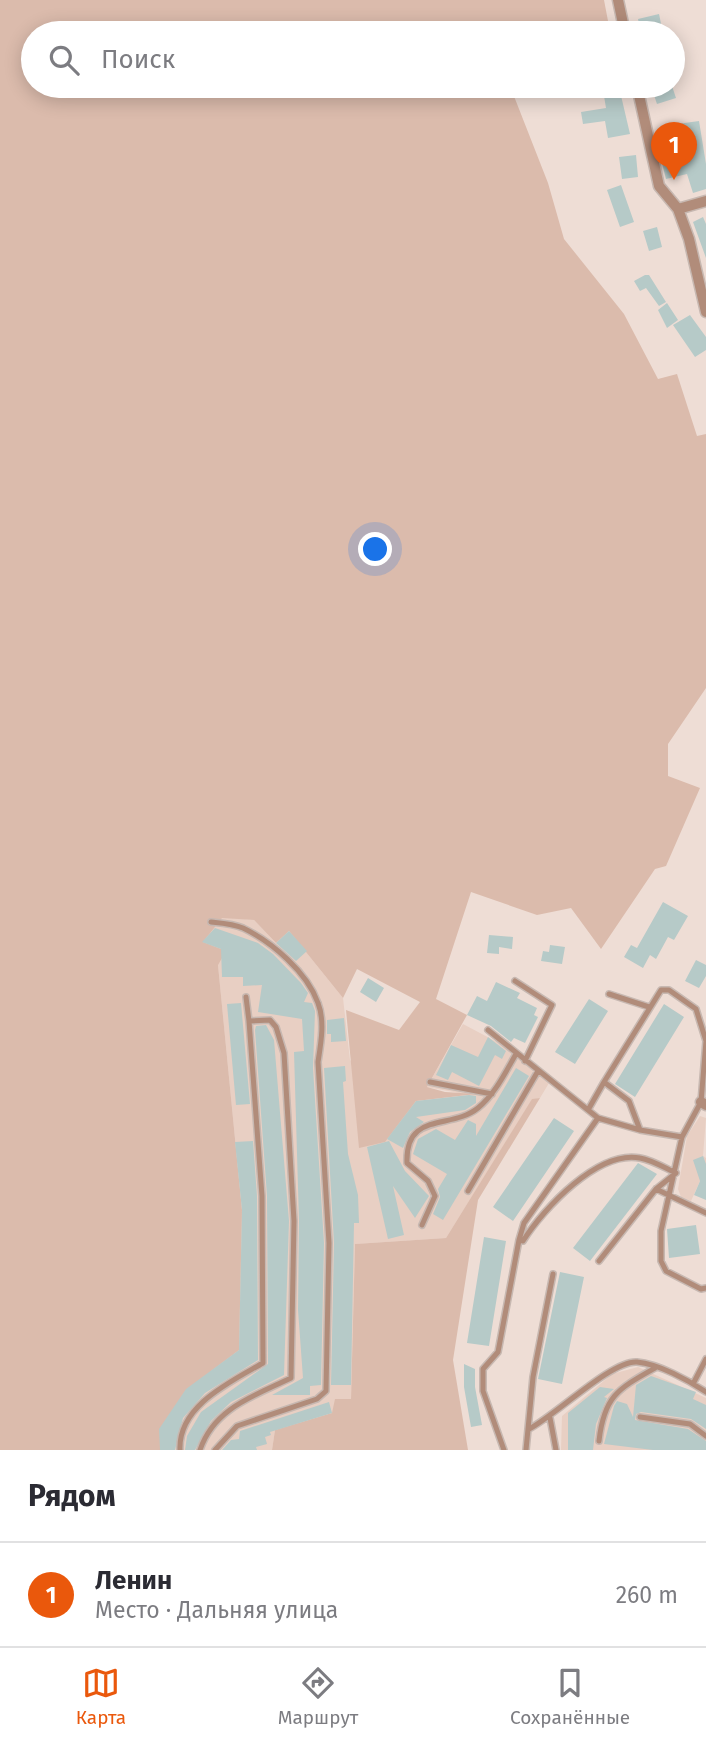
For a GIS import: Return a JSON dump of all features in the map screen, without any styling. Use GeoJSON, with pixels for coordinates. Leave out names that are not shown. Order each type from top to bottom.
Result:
{"type":"FeatureCollection","features":[{"type":"Feature","properties":{"kind":"street"},"geometry":{"type":"LineString","coordinates":[[618,0],[622,21]]}},
{"type":"Feature","properties":{"kind":"street"},"geometry":{"type":"LineString","coordinates":[[640,98],[659,186],[678,209],[689,239],[706,312]]}},
{"type":"Feature","properties":{"kind":"street"},"geometry":{"type":"LineString","coordinates":[[678,209],[706,201]]}},
{"type":"Feature","properties":{"kind":"lane"},"geometry":{"type":"LineString","coordinates":[[211,922],[240,926],[268,943],[306,980],[319,1004],[323,1038],[318,1062],[329,1243],[326,1391],[317,1399],[237,1426],[215,1450]]}},
{"type":"Feature","properties":{"kind":"lane"},"geometry":{"type":"LineString","coordinates":[[515,981],[552,1005],[525,1060]]}},
{"type":"Feature","properties":{"kind":"lane"},"geometry":{"type":"LineString","coordinates":[[588,1110],[661,990],[669,990],[696,1009],[704,1025],[706,1041],[704,1104],[682,1137],[661,1231],[661,1261],[666,1271],[701,1289],[706,1288]]}},
{"type":"Feature","properties":{"kind":"lane"},"geometry":{"type":"LineString","coordinates":[[609,994],[649,1007]]}},
{"type":"Feature","properties":{"kind":"lane"},"geometry":{"type":"LineString","coordinates":[[180,1450],[179,1435],[206,1397],[263,1363],[262,1196],[246,997]]}},
{"type":"Feature","properties":{"kind":"lane"},"geometry":{"type":"LineString","coordinates":[[200,1450],[213,1424],[230,1408],[291,1378],[295,1221],[284,1054],[276,1027],[270,1020],[249,1021]]}},
{"type":"Feature","properties":{"kind":"lane"},"geometry":{"type":"LineString","coordinates":[[488,1030],[598,1118],[640,1130],[682,1137]]}},
{"type":"Feature","properties":{"kind":"lane"},"geometry":{"type":"LineString","coordinates":[[422,1225],[435,1196],[428,1181],[407,1163],[407,1148],[422,1126],[476,1111],[492,1094],[516,1054]]}},
{"type":"Feature","properties":{"kind":"lane"},"geometry":{"type":"LineString","coordinates":[[468,1191],[538,1072]]}},
{"type":"Feature","properties":{"kind":"lane"},"geometry":{"type":"LineString","coordinates":[[430,1082],[492,1094]]}},
{"type":"Feature","properties":{"kind":"lane"},"geometry":{"type":"LineString","coordinates":[[604,1082],[629,1101],[640,1130]]}},
{"type":"Feature","properties":{"kind":"lane"},"geometry":{"type":"LineString","coordinates":[[504,1450],[483,1391],[483,1369],[498,1352],[519,1240],[524,1223],[598,1118]]}},
{"type":"Feature","properties":{"kind":"lane"},"geometry":{"type":"LineString","coordinates":[[519,1240],[523,1241],[571,1188],[597,1166],[621,1158],[641,1158],[676,1173]]}},
{"type":"Feature","properties":{"kind":"lane"},"geometry":{"type":"LineString","coordinates":[[599,1261],[656,1189],[676,1173]]}},
{"type":"Feature","properties":{"kind":"lane"},"geometry":{"type":"LineString","coordinates":[[656,1189],[706,1213]]}},
{"type":"Feature","properties":{"kind":"lane"},"geometry":{"type":"LineString","coordinates":[[526,1450],[533,1377],[553,1275]]}},
{"type":"Feature","properties":{"kind":"lane"},"geometry":{"type":"LineString","coordinates":[[693,1384],[706,1359]]}},
{"type":"Feature","properties":{"kind":"lane"},"geometry":{"type":"LineString","coordinates":[[529,1429],[550,1418],[614,1367],[636,1362],[693,1384],[706,1392]]}},
{"type":"Feature","properties":{"kind":"lane"},"geometry":{"type":"LineString","coordinates":[[599,1441],[602,1414],[618,1389],[655,1368]]}},
{"type":"Feature","properties":{"kind":"lane"},"geometry":{"type":"LineString","coordinates":[[640,1417],[690,1424],[706,1436]]}},
{"type":"Feature","properties":{"kind":"lane"},"geometry":{"type":"LineString","coordinates":[[550,1418],[556,1450]]}},
{"type":"Feature","properties":{"kind":"shaded area"},"geometry":{"type":"Polygon","coordinates":[[[0,0],[604,0],[608,21],[21,21],[21,98],[515,98],[548,183],[564,239],[624,314],[658,379],[677,374],[697,436],[706,434],[706,688],[668,744],[668,776],[700,788],[666,866],[655,869],[601,949],[571,908],[537,915],[471,892],[436,999],[467,1015],[427,1087],[445,1092],[476,1094],[416,1101],[385,1142],[359,1148],[346,1010],[399,1030],[420,1002],[357,969],[343,998],[289,931],[276,943],[254,920],[222,918],[203,942],[226,951],[218,965],[242,1210],[239,1350],[186,1390],[160,1450],[0,1450],[0,0]]]}},
{"type":"Feature","properties":{"kind":"shaded area"},"geometry":{"type":"Polygon","coordinates":[[[222,917],[254,920],[276,943],[289,931],[343,998],[350,1060],[408,1110],[416,1101],[470,1095],[427,1087],[463,1024],[497,1042],[549,1083],[540,1098],[532,1100],[446,1238],[355,1244],[351,1400],[332,1413],[275,1430],[272,1450],[160,1450],[242,1210],[218,965],[202,942],[222,917]]]}},
{"type":"Feature","properties":{"kind":"shaded area"},"geometry":{"type":"Polygon","coordinates":[[[540,1098],[478,1200],[453,1360],[468,1450],[272,1450],[275,1430],[332,1413],[335,1399],[351,1399],[355,1244],[446,1238],[532,1099],[540,1098]]]}},
{"type":"Feature","properties":{"kind":"shaded area"},"geometry":{"type":"Polygon","coordinates":[[[700,1116],[706,1118],[703,1156],[706,1158],[706,1178],[700,1181],[691,1201],[681,1197],[678,1189],[687,1136],[700,1116]]]}},
{"type":"Feature","properties":{"kind":"shaded area"},"geometry":{"type":"Polygon","coordinates":[[[638,1367],[706,1398],[706,1450],[561,1450],[562,1416],[612,1374],[638,1367]]]}},
{"type":"Feature","properties":{"kind":"building"},"geometry":{"type":"Polygon","coordinates":[[[659,14],[660,21],[638,21],[659,14]]]}},
{"type":"Feature","properties":{"kind":"building"},"geometry":{"type":"Polygon","coordinates":[[[604,98],[622,98],[630,134],[608,138],[605,121],[583,124],[581,112],[606,108],[604,98]]]}},
{"type":"Feature","properties":{"kind":"building"},"geometry":{"type":"Polygon","coordinates":[[[655,98],[676,98],[657,104],[655,98]]]}},
{"type":"Feature","properties":{"kind":"building"},"geometry":{"type":"Polygon","coordinates":[[[699,121],[706,164],[706,189],[693,193],[687,174],[666,179],[659,151],[673,148],[670,125],[699,121]]]}},
{"type":"Feature","properties":{"kind":"building"},"geometry":{"type":"Polygon","coordinates":[[[636,155],[638,177],[622,179],[619,157],[636,155]]]}},
{"type":"Feature","properties":{"kind":"building"},"geometry":{"type":"Polygon","coordinates":[[[621,185],[634,222],[620,227],[607,190],[621,185]]]}},
{"type":"Feature","properties":{"kind":"building"},"geometry":{"type":"Polygon","coordinates":[[[703,217],[706,224],[706,258],[693,222],[703,217]]]}},
{"type":"Feature","properties":{"kind":"building"},"geometry":{"type":"Polygon","coordinates":[[[657,227],[662,247],[649,251],[643,231],[657,227]]]}},
{"type":"Feature","properties":{"kind":"building"},"geometry":{"type":"Polygon","coordinates":[[[649,275],[666,302],[659,306],[646,288],[640,291],[634,281],[649,275]]]}},
{"type":"Feature","properties":{"kind":"building"},"geometry":{"type":"Polygon","coordinates":[[[667,303],[678,320],[667,328],[658,310],[667,303]]]}},
{"type":"Feature","properties":{"kind":"building"},"geometry":{"type":"Polygon","coordinates":[[[690,315],[706,337],[706,350],[695,357],[673,325],[690,315]]]}},
{"type":"Feature","properties":{"kind":"building"},"geometry":{"type":"Polygon","coordinates":[[[663,902],[688,916],[674,940],[668,937],[656,959],[650,955],[643,968],[624,957],[631,945],[637,948],[663,902]]]}},
{"type":"Feature","properties":{"kind":"building"},"geometry":{"type":"Polygon","coordinates":[[[215,928],[258,943],[273,954],[301,983],[308,993],[304,1002],[312,1003],[315,1011],[313,1068],[324,1243],[321,1385],[310,1386],[310,1395],[272,1395],[303,1378],[298,1310],[299,1221],[294,1052],[304,1051],[302,1019],[258,1012],[262,985],[243,986],[243,977],[222,977],[221,949],[202,942],[215,928]]]}},
{"type":"Feature","properties":{"kind":"building"},"geometry":{"type":"Polygon","coordinates":[[[289,931],[307,951],[296,961],[276,943],[289,931]]]}},
{"type":"Feature","properties":{"kind":"building"},"geometry":{"type":"Polygon","coordinates":[[[489,935],[513,937],[512,949],[499,947],[499,954],[487,953],[489,935]]]}},
{"type":"Feature","properties":{"kind":"building"},"geometry":{"type":"Polygon","coordinates":[[[550,945],[565,947],[562,964],[541,961],[543,951],[549,952],[550,945]]]}},
{"type":"Feature","properties":{"kind":"building"},"geometry":{"type":"Polygon","coordinates":[[[696,960],[706,965],[706,976],[699,988],[685,981],[696,960]]]}},
{"type":"Feature","properties":{"kind":"building"},"geometry":{"type":"Polygon","coordinates":[[[368,978],[384,988],[376,1002],[360,992],[368,978]]]}},
{"type":"Feature","properties":{"kind":"building"},"geometry":{"type":"Polygon","coordinates":[[[496,982],[520,993],[517,998],[537,1008],[534,1015],[538,1017],[525,1043],[514,1038],[511,1042],[491,1026],[467,1015],[477,996],[487,1001],[496,982]]]}},
{"type":"Feature","properties":{"kind":"building"},"geometry":{"type":"Polygon","coordinates":[[[589,999],[608,1011],[575,1064],[555,1052],[589,999]]]}},
{"type":"Feature","properties":{"kind":"building"},"geometry":{"type":"Polygon","coordinates":[[[241,1003],[250,1104],[236,1105],[227,1004],[241,1003]]]}},
{"type":"Feature","properties":{"kind":"building"},"geometry":{"type":"Polygon","coordinates":[[[664,1004],[684,1017],[635,1097],[615,1084],[664,1004]]]}},
{"type":"Feature","properties":{"kind":"building"},"geometry":{"type":"Polygon","coordinates":[[[344,1018],[346,1041],[331,1042],[331,1034],[327,1034],[327,1020],[344,1018]]]}},
{"type":"Feature","properties":{"kind":"building"},"geometry":{"type":"Polygon","coordinates":[[[266,1025],[274,1040],[289,1221],[284,1375],[231,1402],[211,1421],[195,1450],[185,1450],[187,1436],[201,1412],[268,1364],[267,1196],[255,1030],[256,1026],[266,1025]]]}},
{"type":"Feature","properties":{"kind":"building"},"geometry":{"type":"Polygon","coordinates":[[[488,1037],[506,1051],[502,1059],[495,1055],[479,1086],[452,1072],[448,1080],[436,1075],[451,1045],[478,1057],[488,1037]]]}},
{"type":"Feature","properties":{"kind":"building"},"geometry":{"type":"Polygon","coordinates":[[[345,1066],[346,1081],[343,1082],[348,1154],[358,1195],[359,1223],[354,1223],[351,1385],[331,1385],[334,1243],[324,1068],[345,1066]]]}},
{"type":"Feature","properties":{"kind":"building"},"geometry":{"type":"Polygon","coordinates":[[[516,1068],[529,1076],[443,1220],[433,1214],[440,1197],[438,1189],[447,1174],[413,1154],[418,1139],[436,1129],[455,1140],[468,1120],[476,1124],[476,1136],[516,1068]]]}},
{"type":"Feature","properties":{"kind":"building"},"geometry":{"type":"Polygon","coordinates":[[[476,1096],[476,1103],[465,1110],[416,1117],[424,1122],[410,1132],[403,1148],[387,1139],[416,1101],[476,1096]]]}},
{"type":"Feature","properties":{"kind":"building"},"geometry":{"type":"Polygon","coordinates":[[[554,1118],[574,1131],[513,1221],[493,1207],[554,1118]]]}},
{"type":"Feature","properties":{"kind":"building"},"geometry":{"type":"Polygon","coordinates":[[[253,1141],[257,1196],[258,1360],[205,1393],[183,1418],[175,1450],[160,1450],[159,1429],[186,1389],[239,1350],[242,1210],[235,1142],[253,1141]]]}},
{"type":"Feature","properties":{"kind":"building"},"geometry":{"type":"Polygon","coordinates":[[[389,1141],[405,1171],[429,1196],[415,1218],[393,1186],[404,1235],[388,1239],[367,1147],[389,1141]]]}},
{"type":"Feature","properties":{"kind":"building"},"geometry":{"type":"Polygon","coordinates":[[[703,1156],[706,1164],[706,1200],[694,1195],[700,1181],[693,1160],[703,1156]]]}},
{"type":"Feature","properties":{"kind":"building"},"geometry":{"type":"Polygon","coordinates":[[[638,1163],[657,1174],[590,1261],[573,1248],[638,1163]]]}},
{"type":"Feature","properties":{"kind":"building"},"geometry":{"type":"Polygon","coordinates":[[[696,1225],[700,1254],[669,1258],[667,1229],[696,1225]]]}},
{"type":"Feature","properties":{"kind":"building"},"geometry":{"type":"Polygon","coordinates":[[[484,1237],[506,1241],[489,1346],[467,1343],[484,1237]]]}},
{"type":"Feature","properties":{"kind":"building"},"geometry":{"type":"Polygon","coordinates":[[[560,1272],[584,1277],[562,1384],[538,1379],[560,1272]]]}},
{"type":"Feature","properties":{"kind":"building"},"geometry":{"type":"Polygon","coordinates":[[[464,1364],[475,1369],[475,1387],[482,1425],[471,1427],[464,1387],[464,1364]]]}},
{"type":"Feature","properties":{"kind":"building"},"geometry":{"type":"Polygon","coordinates":[[[651,1376],[696,1392],[693,1399],[706,1405],[706,1429],[691,1419],[641,1412],[636,1414],[635,1420],[688,1429],[706,1441],[706,1450],[653,1450],[604,1444],[617,1401],[627,1404],[633,1417],[636,1385],[651,1376]]]}},
{"type":"Feature","properties":{"kind":"building"},"geometry":{"type":"Polygon","coordinates":[[[600,1387],[614,1389],[604,1397],[607,1398],[596,1424],[593,1450],[568,1450],[568,1413],[600,1387]]]}},
{"type":"Feature","properties":{"kind":"building"},"geometry":{"type":"Polygon","coordinates":[[[329,1402],[332,1413],[270,1432],[271,1435],[265,1437],[267,1444],[256,1447],[257,1450],[222,1450],[231,1440],[239,1439],[240,1431],[329,1402]]]}},
{"type":"Feature","properties":{"kind":"place","name":"Ленин"},"geometry":{"type":"Point","coordinates":[674,180]}}]}
